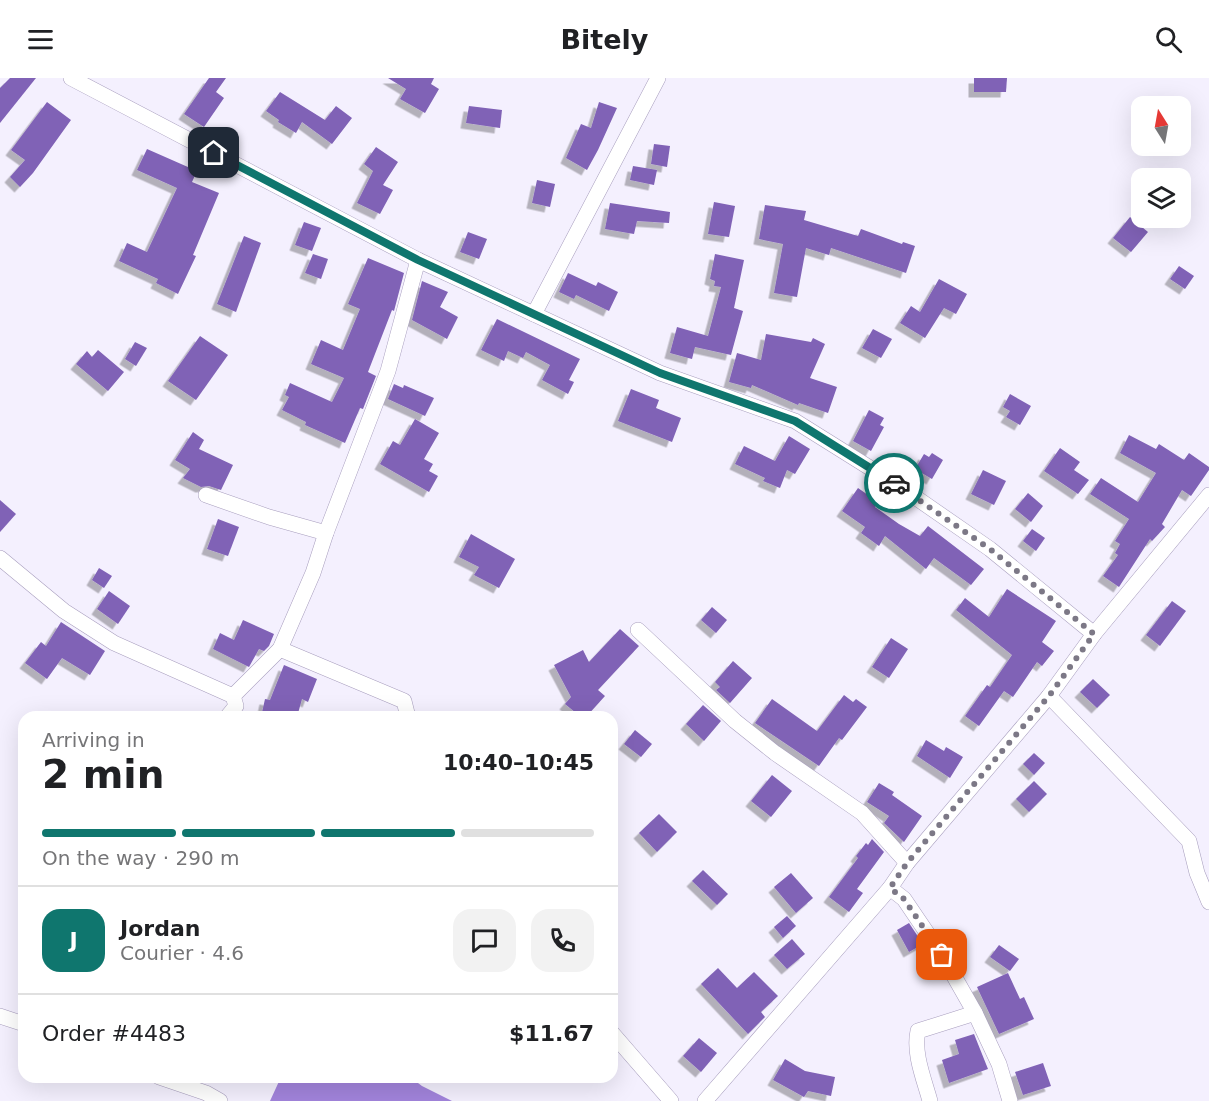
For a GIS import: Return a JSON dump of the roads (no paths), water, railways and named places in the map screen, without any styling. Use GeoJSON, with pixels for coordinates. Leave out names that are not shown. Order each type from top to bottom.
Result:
{"type":"FeatureCollection","features":[{"type":"Feature","properties":{"kind":"street"},"geometry":{"type":"LineString","coordinates":[[71,78],[418,260],[660,373],[795,421],[902,488],[990,549],[1094,634]]}},
{"type":"Feature","properties":{"kind":"street"},"geometry":{"type":"LineString","coordinates":[[534,314],[658,78]]}},
{"type":"Feature","properties":{"kind":"street"},"geometry":{"type":"LineString","coordinates":[[234,696],[280,649],[313,573],[326,533],[388,372],[418,260]]}},
{"type":"Feature","properties":{"kind":"street"},"geometry":{"type":"LineString","coordinates":[[206,495],[268,517],[326,533]]}},
{"type":"Feature","properties":{"kind":"street"},"geometry":{"type":"LineString","coordinates":[[705,1101],[890,888],[907,863],[1049,696],[1094,634],[1209,495]]}},
{"type":"Feature","properties":{"kind":"street"},"geometry":{"type":"LineString","coordinates":[[0,558],[63,611],[114,644],[234,696]]}},
{"type":"Feature","properties":{"kind":"street"},"geometry":{"type":"LineString","coordinates":[[638,630],[735,721],[775,753],[862,813],[907,863]]}},
{"type":"Feature","properties":{"kind":"street"},"geometry":{"type":"LineString","coordinates":[[280,649],[404,701],[406,711]]}},
{"type":"Feature","properties":{"kind":"street"},"geometry":{"type":"LineString","coordinates":[[232,711],[236,706],[234,696]]}},
{"type":"Feature","properties":{"kind":"street"},"geometry":{"type":"LineString","coordinates":[[1049,696],[1189,841],[1197,873],[1209,902]]}},
{"type":"Feature","properties":{"kind":"street"},"geometry":{"type":"LineString","coordinates":[[890,888],[904,899],[942,955],[975,1013],[999,1064],[1010,1101]]}},
{"type":"Feature","properties":{"kind":"street"},"geometry":{"type":"LineString","coordinates":[[930,1101],[918,1056],[916,1038],[918,1031],[975,1013]]}},
{"type":"Feature","properties":{"kind":"street"},"geometry":{"type":"LineString","coordinates":[[0,1016],[18,1022]]}},
{"type":"Feature","properties":{"kind":"street"},"geometry":{"type":"LineString","coordinates":[[618,1040],[671,1101]]}},
{"type":"Feature","properties":{"kind":"street"},"geometry":{"type":"LineString","coordinates":[[177,1083],[206,1093],[220,1101]]}}]}
